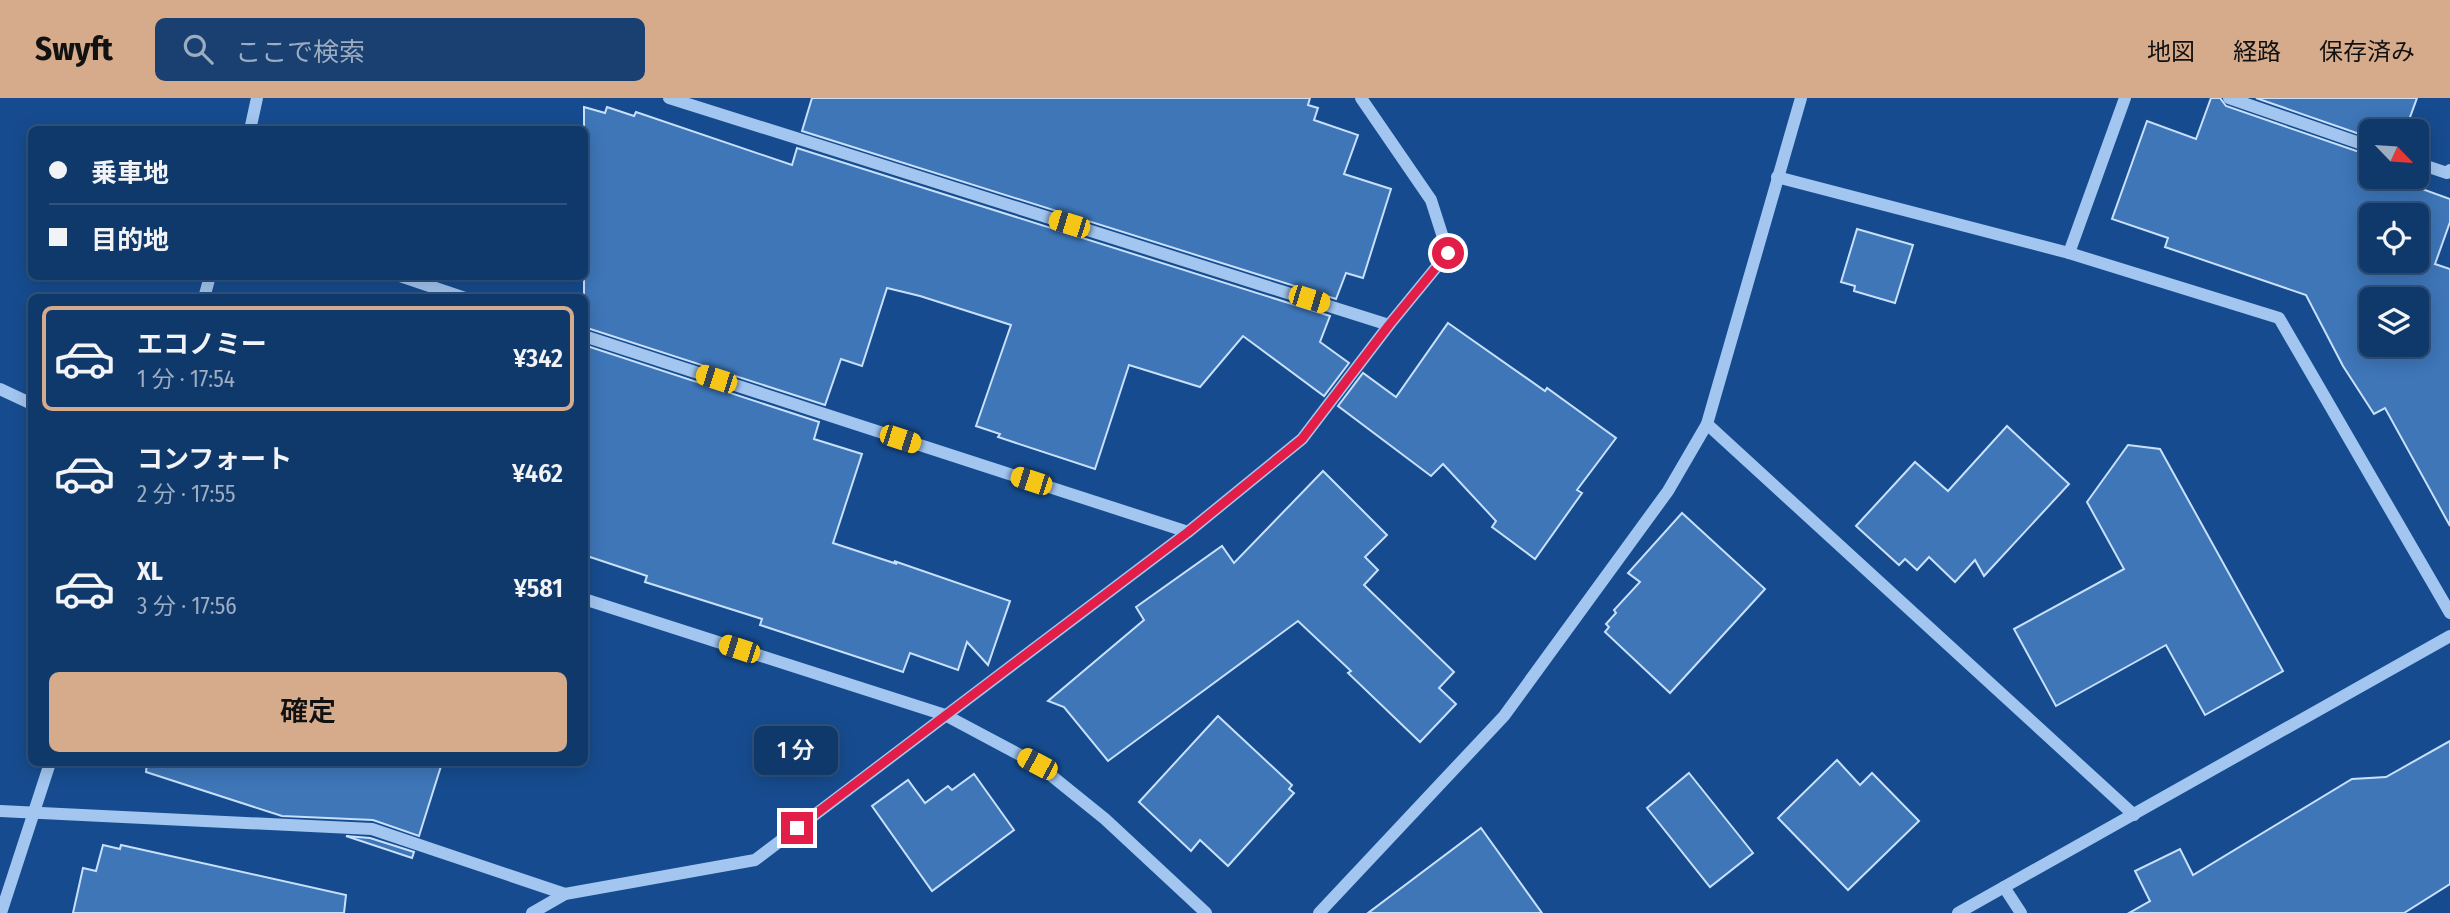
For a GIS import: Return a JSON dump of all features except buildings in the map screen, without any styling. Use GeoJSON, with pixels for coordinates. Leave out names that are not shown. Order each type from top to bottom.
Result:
{"type":"FeatureCollection","features":[{"type":"Feature","properties":{"kind":"street"},"geometry":{"type":"LineString","coordinates":[[251,126],[257,98]]}},
{"type":"Feature","properties":{"kind":"street"},"geometry":{"type":"LineString","coordinates":[[669,98],[1389,325]]}},
{"type":"Feature","properties":{"kind":"street"},"geometry":{"type":"LineString","coordinates":[[532,913],[565,894],[755,860],[1188,532],[1302,439],[1448,253],[1431,200],[1361,98]]}},
{"type":"Feature","properties":{"kind":"street"},"geometry":{"type":"LineString","coordinates":[[1319,913],[1504,716],[1668,491],[1707,424],[1801,98]]}},
{"type":"Feature","properties":{"kind":"street"},"geometry":{"type":"LineString","coordinates":[[2069,253],[2125,98]]}},
{"type":"Feature","properties":{"kind":"street"},"geometry":{"type":"LineString","coordinates":[[2229,98],[2359,143]]}},
{"type":"Feature","properties":{"kind":"street"},"geometry":{"type":"LineString","coordinates":[[2429,167],[2447,173],[2450,170]]}},
{"type":"Feature","properties":{"kind":"street"},"geometry":{"type":"LineString","coordinates":[[1777,177],[2069,253],[2279,318],[2450,613]]}},
{"type":"Feature","properties":{"kind":"street"},"geometry":{"type":"LineString","coordinates":[[412,280],[453,294]]}},
{"type":"Feature","properties":{"kind":"street"},"geometry":{"type":"LineString","coordinates":[[588,337],[1188,532]]}},
{"type":"Feature","properties":{"kind":"street"},"geometry":{"type":"LineString","coordinates":[[0,389],[28,402]]}},
{"type":"Feature","properties":{"kind":"street"},"geometry":{"type":"LineString","coordinates":[[1707,424],[2134,815]]}},
{"type":"Feature","properties":{"kind":"street"},"geometry":{"type":"LineString","coordinates":[[588,600],[945,715],[1037,764],[1105,819],[1206,913]]}},
{"type":"Feature","properties":{"kind":"street"},"geometry":{"type":"LineString","coordinates":[[1958,913],[2450,636]]}},
{"type":"Feature","properties":{"kind":"street"},"geometry":{"type":"LineString","coordinates":[[1,913],[49,766]]}},
{"type":"Feature","properties":{"kind":"street"},"geometry":{"type":"LineString","coordinates":[[0,811],[372,829],[565,894]]}},
{"type":"Feature","properties":{"kind":"street"},"geometry":{"type":"LineString","coordinates":[[2004,887],[2021,913]]}},
{"type":"Feature","properties":{"kind":"route"},"geometry":{"type":"LineString","coordinates":[[797,828],[1188,532],[1302,439],[1448,253]]}}]}
